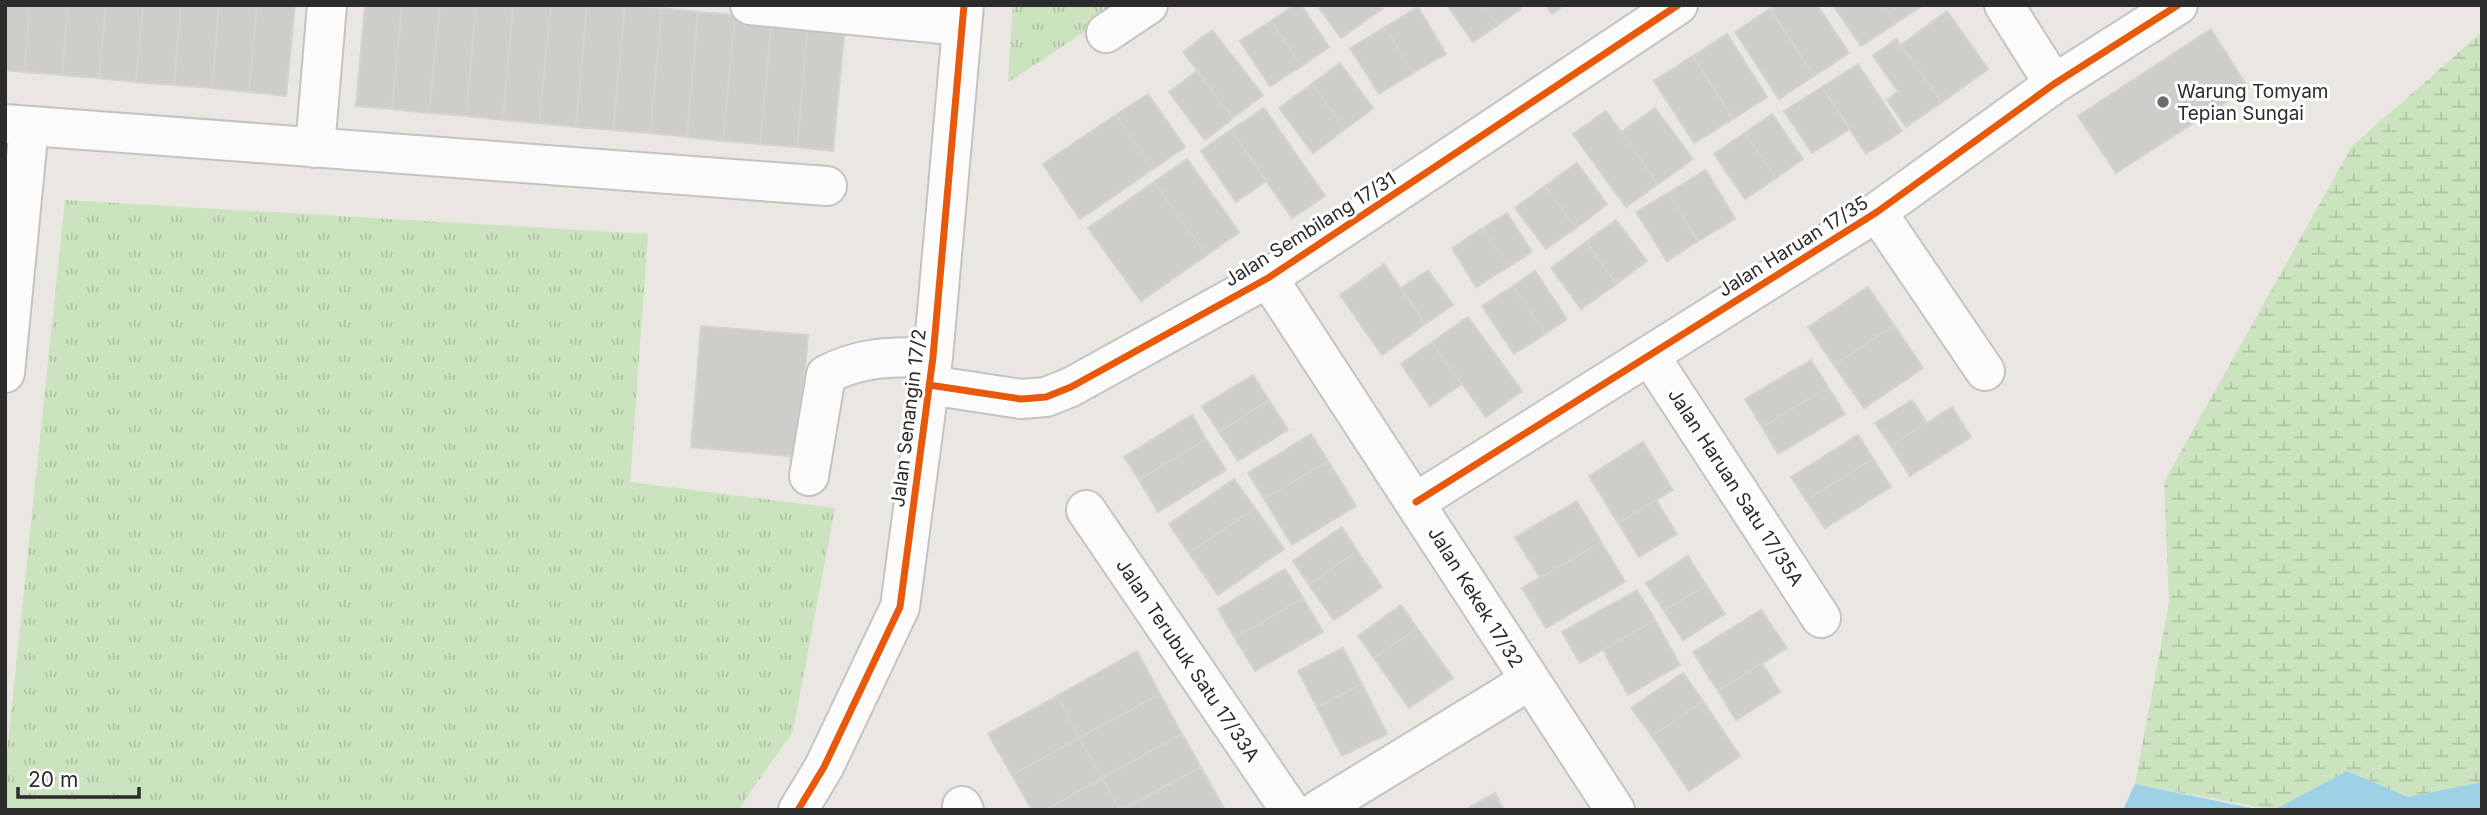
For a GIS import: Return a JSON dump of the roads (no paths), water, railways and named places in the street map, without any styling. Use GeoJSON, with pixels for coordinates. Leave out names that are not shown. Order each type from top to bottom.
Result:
{"type":"FeatureCollection","features":[{"type":"Feature","properties":{"kind":"street"},"geometry":{"type":"LineString","coordinates":[[315,148],[327,5]]}},
{"type":"Feature","properties":{"kind":"street"},"geometry":{"type":"LineString","coordinates":[[750,5],[963,15]]}},
{"type":"Feature","properties":{"kind":"street"},"geometry":{"type":"LineString","coordinates":[[1106,33],[1148,5]]}},
{"type":"Feature","properties":{"kind":"street","name":"Jalan Sembilang 17/31"},"geometry":{"type":"LineString","coordinates":[[809,476],[826,375],[848,363],[870,358],[931,371],[1021,399],[1046,397],[1071,387],[1268,278],[1678,5]]}},
{"type":"Feature","properties":{"kind":"street"},"geometry":{"type":"LineString","coordinates":[[2004,5],[2054,84]]}},
{"type":"Feature","properties":{"kind":"street","name":"Jalan Haruan 17/35"},"geometry":{"type":"LineString","coordinates":[[1416,502],[1877,212],[2054,84],[2178,5]]}},
{"type":"Feature","properties":{"kind":"street","name":"Jalan Senangin 17/2"},"geometry":{"type":"LineString","coordinates":[[798,810],[824,767],[901,607],[931,371],[963,15]]}},
{"type":"Feature","properties":{"kind":"street"},"geometry":{"type":"LineString","coordinates":[[5,373],[17,125],[827,187]]}},
{"type":"Feature","properties":{"kind":"street"},"geometry":{"type":"LineString","coordinates":[[1877,212],[1985,372]]}},
{"type":"Feature","properties":{"kind":"street","name":"Jalan Kekek 17/32"},"geometry":{"type":"LineString","coordinates":[[1268,278],[1615,810]]}},
{"type":"Feature","properties":{"kind":"street","name":"Jalan Haruan Satu 17/35A"},"geometry":{"type":"LineString","coordinates":[[1650,356],[1821,618]]}},
{"type":"Feature","properties":{"kind":"street","name":"Jalan Terubuk Satu 17/33A"},"geometry":{"type":"LineString","coordinates":[[1086,510],[1290,810]]}},
{"type":"Feature","properties":{"kind":"street"},"geometry":{"type":"LineString","coordinates":[[1318,810],[1530,681]]}},
{"type":"Feature","properties":{"kind":"water"},"geometry":{"type":"Polygon","coordinates":[[[2347,771],[2408,797],[2482,782],[2482,810],[2274,810],[2347,771]]]}},
{"type":"Feature","properties":{"kind":"water"},"geometry":{"type":"Polygon","coordinates":[[[2135,784],[2261,810],[2123,810],[2135,784]]]}},
{"type":"Feature","properties":{"kind":"place","name":"Warung Tomyam Tepian Sungai"},"geometry":{"type":"Point","coordinates":[2163,102]}}]}
